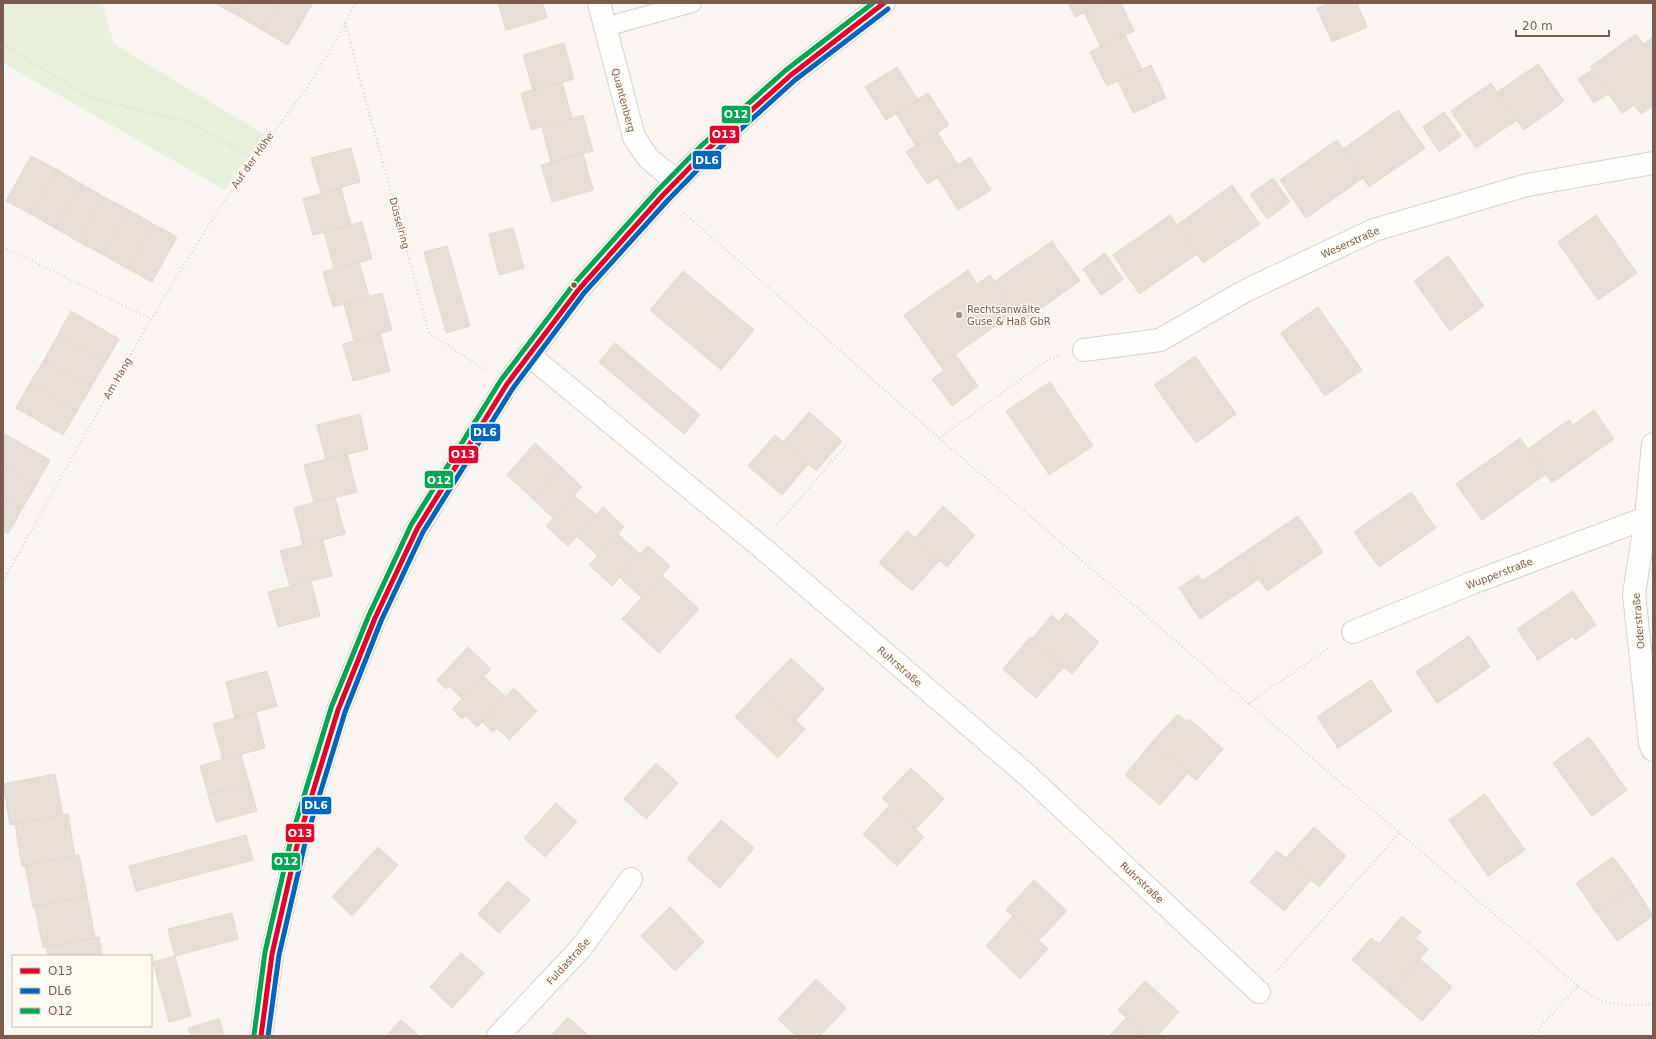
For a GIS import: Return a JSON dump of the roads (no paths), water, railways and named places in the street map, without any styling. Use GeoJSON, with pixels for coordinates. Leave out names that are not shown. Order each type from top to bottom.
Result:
{"type":"FeatureCollection","features":[{"type":"Feature","properties":{"kind":"street","name":"Quantenberg"},"geometry":{"type":"LineString","coordinates":[[599,3],[634,136],[670,188]]}},
{"type":"Feature","properties":{"kind":"street"},"geometry":{"type":"LineString","coordinates":[[261,1036],[272,954],[299,837],[338,710],[375,618],[418,529],[507,384],[579,289],[670,188],[708,150],[791,75],[884,3]]}},
{"type":"Feature","properties":{"kind":"street","name":"Weserstraße"},"geometry":{"type":"LineString","coordinates":[[1084,350],[1160,340],[1245,291],[1374,230],[1527,185],[1653,163]]}},
{"type":"Feature","properties":{"kind":"street","name":"Ruhrstraße"},"geometry":{"type":"LineString","coordinates":[[529,355],[760,546],[1027,775],[1259,992]]}},
{"type":"Feature","properties":{"kind":"street","name":"Oderstraße"},"geometry":{"type":"LineString","coordinates":[[1653,444],[1650,520],[1634,594],[1650,742],[1653,750]]}},
{"type":"Feature","properties":{"kind":"street","name":"Wupperstraße"},"geometry":{"type":"LineString","coordinates":[[1353,632],[1472,583],[1650,520]]}},
{"type":"Feature","properties":{"kind":"street","name":"Fuldastraße"},"geometry":{"type":"LineString","coordinates":[[498,1036],[582,948],[631,879]]}},
{"type":"Feature","properties":{"kind":"lane"},"geometry":{"type":"LineString","coordinates":[[605,27],[692,3]]}},
{"type":"Feature","properties":{"kind":"place","name":"Rechtsanwälte Guse & Haß GbR"},"geometry":{"type":"Point","coordinates":[959,315]}}]}
